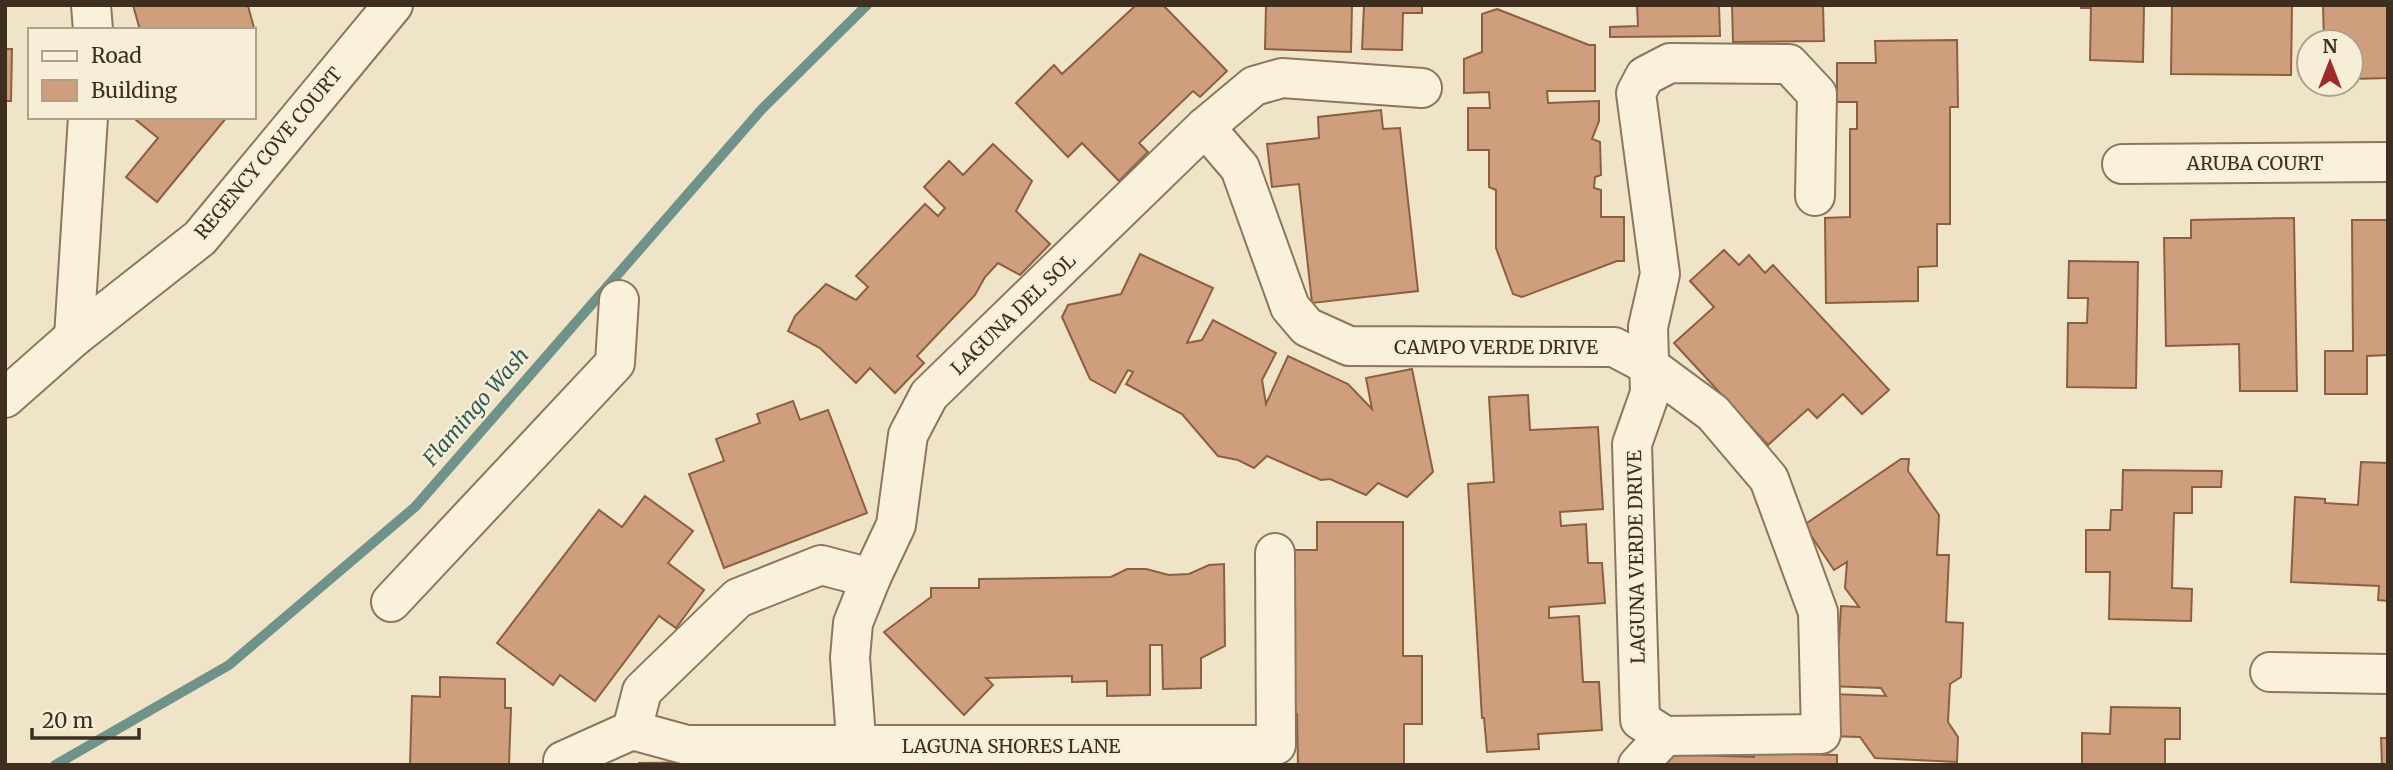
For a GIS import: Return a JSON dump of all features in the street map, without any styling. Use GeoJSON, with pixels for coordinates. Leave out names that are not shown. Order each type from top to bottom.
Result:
{"type":"FeatureCollection","features":[{"type":"Feature","properties":{"kind":"street"},"geometry":{"type":"LineString","coordinates":[[91,5],[93,28]]}},
{"type":"Feature","properties":{"kind":"street","name":"REGENCY COVE COURT"},"geometry":{"type":"LineString","coordinates":[[5,398],[74,337],[200,238],[393,5]]}},
{"type":"Feature","properties":{"kind":"street","name":"LAGUNA VERDE DRIVE"},"geometry":{"type":"LineString","coordinates":[[1665,736],[1640,720],[1632,444],[1650,393],[1648,327],[1660,274],[1636,93],[1645,76],[1670,63],[1790,64],[1817,94],[1815,196]]}},
{"type":"Feature","properties":{"kind":"street","name":"LAGUNA DEL SOL"},"geometry":{"type":"LineString","coordinates":[[858,755],[850,658],[853,624],[896,525],[908,435],[929,395],[1205,127],[1254,86],[1282,78],[1422,88]]}},
{"type":"Feature","properties":{"kind":"street"},"geometry":{"type":"LineString","coordinates":[[74,337],[88,119]]}},
{"type":"Feature","properties":{"kind":"street","name":"CAMPO VERDE DRIVE"},"geometry":{"type":"LineString","coordinates":[[1205,127],[1240,168],[1290,307],[1307,327],[1349,346],[1614,347],[1648,365],[1713,413],[1769,479],[1818,612],[1821,734],[1665,736]]}},
{"type":"Feature","properties":{"kind":"street","name":"ARUBA COURT"},"geometry":{"type":"LineString","coordinates":[[2122,164],[2388,162]]}},
{"type":"Feature","properties":{"kind":"street"},"geometry":{"type":"LineString","coordinates":[[391,602],[615,363],[619,300]]}},
{"type":"Feature","properties":{"kind":"street","name":"LAGUNA SHORES LANE"},"geometry":{"type":"LineString","coordinates":[[632,730],[687,745],[858,755],[1276,745],[1275,553]]}},
{"type":"Feature","properties":{"kind":"street"},"geometry":{"type":"LineString","coordinates":[[563,761],[632,730],[642,691],[738,598],[821,565],[871,578]]}},
{"type":"Feature","properties":{"kind":"street"},"geometry":{"type":"LineString","coordinates":[[2270,672],[2388,674]]}},
{"type":"Feature","properties":{"kind":"street"},"geometry":{"type":"LineString","coordinates":[[1638,765],[1665,736]]}},
{"type":"Feature","properties":{"kind":"building"},"geometry":{"type":"Polygon","coordinates":[[[133,5],[253,5],[248,6],[254,28],[139,28],[133,5]]]}},
{"type":"Feature","properties":{"kind":"building"},"geometry":{"type":"Polygon","coordinates":[[[1136,5],[1163,5],[1227,71],[1200,97],[1193,91],[1139,143],[1148,152],[1119,181],[1082,143],[1068,157],[1016,103],[1054,65],[1062,74],[1136,5]]]}},
{"type":"Feature","properties":{"kind":"building"},"geometry":{"type":"Polygon","coordinates":[[[1266,5],[1352,5],[1351,52],[1265,49],[1266,5]]]}},
{"type":"Feature","properties":{"kind":"building"},"geometry":{"type":"Polygon","coordinates":[[[1364,5],[1422,5],[1422,13],[1403,13],[1402,50],[1362,49],[1364,5]]]}},
{"type":"Feature","properties":{"kind":"building"},"geometry":{"type":"Polygon","coordinates":[[[1637,5],[1719,5],[1720,36],[1610,37],[1610,27],[1638,26],[1637,5]]]}},
{"type":"Feature","properties":{"kind":"building"},"geometry":{"type":"Polygon","coordinates":[[[1732,5],[1823,5],[1824,41],[1733,42],[1732,5]]]}},
{"type":"Feature","properties":{"kind":"building"},"geometry":{"type":"Polygon","coordinates":[[[2081,5],[2144,5],[2143,62],[2090,60],[2091,8],[2081,8],[2081,5]]]}},
{"type":"Feature","properties":{"kind":"building"},"geometry":{"type":"Polygon","coordinates":[[[2172,5],[2292,5],[2291,75],[2171,74],[2172,5]]]}},
{"type":"Feature","properties":{"kind":"building"},"geometry":{"type":"Polygon","coordinates":[[[2323,5],[2388,5],[2388,78],[2365,79],[2365,28],[2324,28],[2323,5]]]}},
{"type":"Feature","properties":{"kind":"building"},"geometry":{"type":"Polygon","coordinates":[[[1497,9],[1595,45],[1595,91],[1547,91],[1548,103],[1599,101],[1599,121],[1592,139],[1600,142],[1601,175],[1595,177],[1594,188],[1601,190],[1601,217],[1624,217],[1624,261],[1617,261],[1522,297],[1513,294],[1496,248],[1496,190],[1489,187],[1489,150],[1468,150],[1468,108],[1490,108],[1489,92],[1464,93],[1464,59],[1482,52],[1482,14],[1497,9]]]}},
{"type":"Feature","properties":{"kind":"building"},"geometry":{"type":"Polygon","coordinates":[[[1957,40],[1958,107],[1950,107],[1950,224],[1937,224],[1937,266],[1918,267],[1918,301],[1826,303],[1825,218],[1850,217],[1850,129],[1857,129],[1857,102],[1837,102],[1837,63],[1876,63],[1875,41],[1957,40]]]}},
{"type":"Feature","properties":{"kind":"building"},"geometry":{"type":"Polygon","coordinates":[[[5,49],[12,49],[11,101],[5,101],[5,49]]]}},
{"type":"Feature","properties":{"kind":"building"},"geometry":{"type":"Polygon","coordinates":[[[1381,110],[1383,129],[1400,128],[1418,291],[1312,303],[1299,184],[1272,187],[1267,144],[1319,138],[1318,117],[1381,110]]]}},
{"type":"Feature","properties":{"kind":"building"},"geometry":{"type":"Polygon","coordinates":[[[225,119],[157,202],[126,177],[158,138],[136,120],[225,119]]]}},
{"type":"Feature","properties":{"kind":"building"},"geometry":{"type":"Polygon","coordinates":[[[993,144],[1032,181],[1016,211],[1050,244],[1020,275],[998,263],[985,277],[975,295],[917,356],[924,363],[895,393],[870,368],[856,383],[820,348],[788,331],[795,316],[826,284],[856,300],[868,287],[856,276],[925,204],[938,216],[945,208],[924,187],[949,161],[963,175],[993,144]]]}},
{"type":"Feature","properties":{"kind":"building"},"geometry":{"type":"Polygon","coordinates":[[[2294,218],[2297,391],[2240,391],[2239,344],[2166,346],[2164,238],[2191,238],[2191,220],[2294,218]]]}},
{"type":"Feature","properties":{"kind":"building"},"geometry":{"type":"Polygon","coordinates":[[[2352,220],[2388,220],[2388,355],[2367,356],[2367,394],[2325,394],[2325,351],[2353,351],[2352,220]]]}},
{"type":"Feature","properties":{"kind":"building"},"geometry":{"type":"Polygon","coordinates":[[[1724,250],[1739,265],[1749,255],[1765,273],[1773,265],[1889,390],[1862,414],[1843,394],[1817,418],[1808,409],[1768,445],[1674,343],[1714,307],[1690,281],[1724,250]]]}},
{"type":"Feature","properties":{"kind":"building"},"geometry":{"type":"Polygon","coordinates":[[[1140,254],[1213,288],[1187,343],[1202,340],[1213,320],[1276,353],[1262,380],[1266,404],[1288,356],[1348,384],[1372,409],[1366,378],[1412,369],[1433,472],[1407,497],[1378,483],[1366,495],[1330,479],[1321,480],[1267,456],[1254,468],[1238,460],[1218,456],[1182,414],[1126,384],[1133,372],[1128,370],[1115,393],[1090,379],[1062,317],[1068,305],[1121,294],[1140,254]]]}},
{"type":"Feature","properties":{"kind":"building"},"geometry":{"type":"Polygon","coordinates":[[[2069,261],[2138,262],[2136,388],[2067,387],[2068,323],[2087,323],[2088,298],[2068,298],[2069,261]]]}},
{"type":"Feature","properties":{"kind":"building"},"geometry":{"type":"Polygon","coordinates":[[[1528,395],[1530,430],[1598,427],[1603,509],[1560,512],[1561,526],[1586,524],[1588,563],[1602,563],[1605,603],[1549,607],[1549,618],[1579,616],[1583,682],[1599,682],[1602,730],[1538,734],[1539,749],[1487,752],[1482,718],[1468,484],[1494,482],[1489,397],[1528,395]]]}},
{"type":"Feature","properties":{"kind":"building"},"geometry":{"type":"Polygon","coordinates":[[[793,401],[800,420],[828,410],[867,513],[724,568],[689,474],[724,461],[716,439],[760,423],[757,414],[793,401]]]}},
{"type":"Feature","properties":{"kind":"building"},"geometry":{"type":"Polygon","coordinates":[[[1901,459],[1909,459],[1908,471],[1939,515],[1937,555],[1949,555],[1946,622],[1963,623],[1961,677],[1950,684],[1948,722],[1958,737],[1957,762],[1875,758],[1860,737],[1829,736],[1831,694],[1886,696],[1881,688],[1828,686],[1830,647],[1839,641],[1841,606],[1859,607],[1845,588],[1847,562],[1834,570],[1804,525],[1901,459]]]}},
{"type":"Feature","properties":{"kind":"building"},"geometry":{"type":"Polygon","coordinates":[[[2361,462],[2388,463],[2388,601],[2378,600],[2379,586],[2291,582],[2295,497],[2325,499],[2325,503],[2358,505],[2361,462]]]}},
{"type":"Feature","properties":{"kind":"building"},"geometry":{"type":"Polygon","coordinates":[[[2123,470],[2222,471],[2221,487],[2192,487],[2192,513],[2174,513],[2172,588],[2192,589],[2191,621],[2109,619],[2110,572],[2086,572],[2086,530],[2110,530],[2111,510],[2122,510],[2123,470]]]}},
{"type":"Feature","properties":{"kind":"building"},"geometry":{"type":"Polygon","coordinates":[[[645,496],[693,531],[668,563],[704,590],[676,628],[659,616],[595,701],[560,675],[553,685],[497,643],[599,510],[622,527],[645,496]]]}},
{"type":"Feature","properties":{"kind":"building"},"geometry":{"type":"Polygon","coordinates":[[[1317,522],[1403,522],[1403,656],[1422,656],[1422,724],[1404,724],[1404,765],[1298,765],[1297,714],[1287,709],[1288,550],[1317,550],[1317,522]]]}},
{"type":"Feature","properties":{"kind":"building"},"geometry":{"type":"Polygon","coordinates":[[[1224,564],[1225,646],[1201,658],[1201,688],[1163,689],[1162,645],[1150,645],[1150,695],[1107,696],[1107,681],[1072,682],[1072,676],[986,678],[993,685],[964,715],[884,632],[931,597],[931,588],[979,588],[979,579],[1111,577],[1127,569],[1146,569],[1169,575],[1189,574],[1209,565],[1224,564]]]}},
{"type":"Feature","properties":{"kind":"building"},"geometry":{"type":"Polygon","coordinates":[[[440,677],[505,679],[505,708],[511,708],[509,765],[410,765],[412,696],[440,697],[440,677]]]}},
{"type":"Feature","properties":{"kind":"building"},"geometry":{"type":"Polygon","coordinates":[[[2111,707],[2180,708],[2180,739],[2165,739],[2165,765],[2082,765],[2082,733],[2110,734],[2111,707]]]}},
{"type":"Feature","properties":{"kind":"building"},"geometry":{"type":"Polygon","coordinates":[[[2381,738],[2388,738],[2388,765],[2382,765],[2381,738]]]}},
{"type":"Feature","properties":{"kind":"building"},"geometry":{"type":"Polygon","coordinates":[[[1754,753],[1837,755],[1837,765],[1661,765],[1661,754],[1754,757],[1754,753]]]}},
{"type":"Feature","properties":{"kind":"building"},"geometry":{"type":"Polygon","coordinates":[[[729,762],[729,765],[639,765],[639,763],[729,762]]]}},
{"type":"Feature","properties":{"kind":"waterway","name":"Flamingo Wash"},"geometry":{"type":"LineString","coordinates":[[55,765],[229,665],[415,507],[762,109],[867,5]]}}]}
